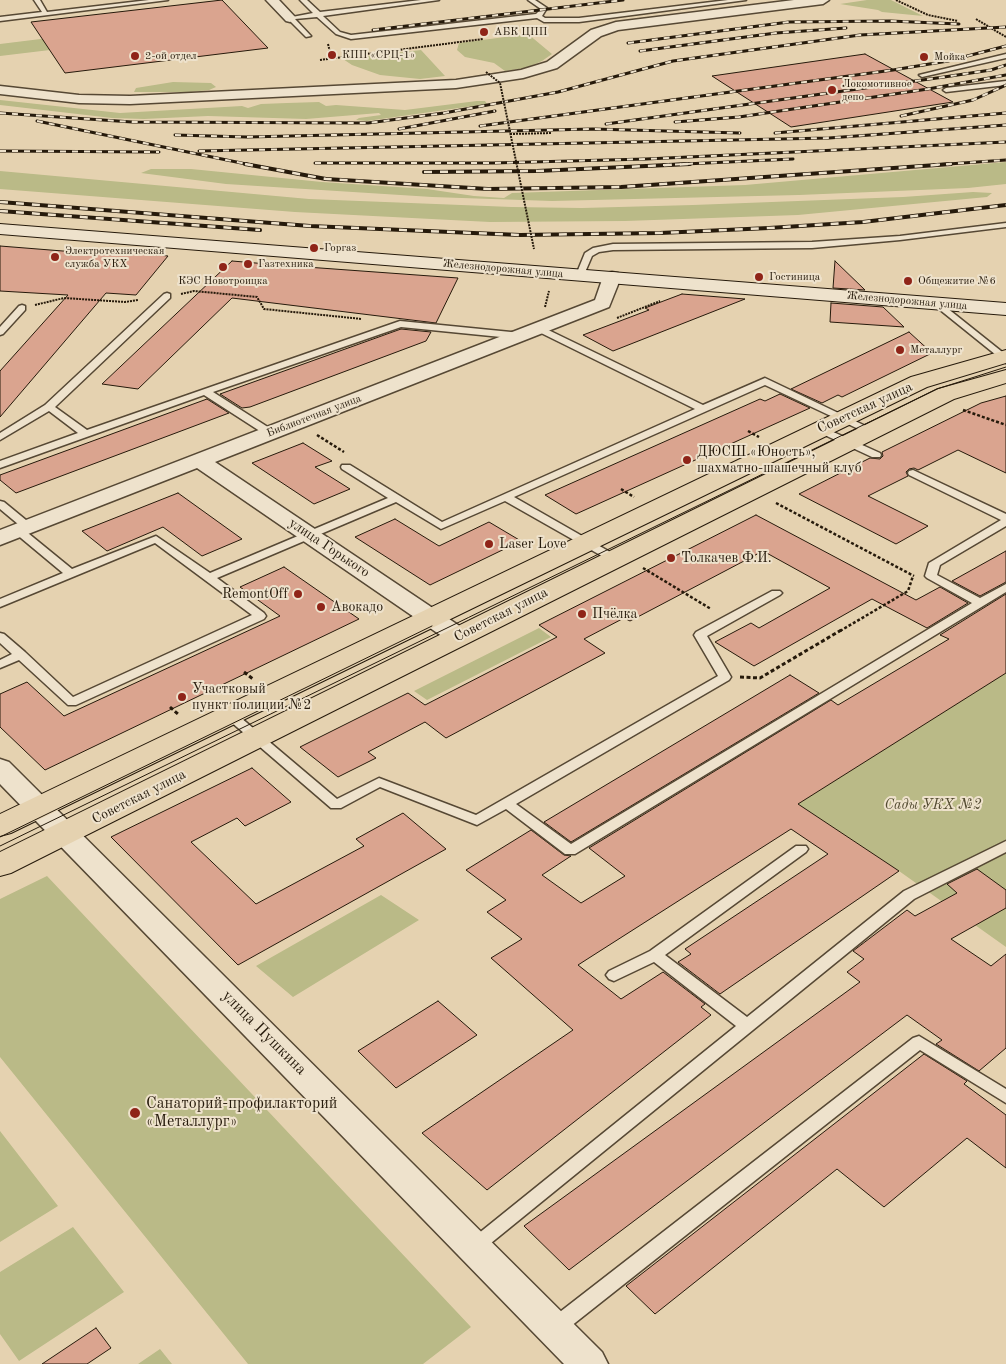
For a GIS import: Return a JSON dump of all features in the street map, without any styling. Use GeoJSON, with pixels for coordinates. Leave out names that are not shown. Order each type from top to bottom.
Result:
{"type":"FeatureCollection","features":[{"type":"Feature","properties":{"kind":"main road","name":"Железнодорожная улица"},"geometry":{"type":"LineString","coordinates":[[0,229],[1006,309]]}},
{"type":"Feature","properties":{"kind":"main road","name":"Советская улица"},"geometry":{"type":"LineString","coordinates":[[0,865],[613,558],[946,394],[1005,362]]}},
{"type":"Feature","properties":{"kind":"main road","name":"Советская улица"},"geometry":{"type":"LineString","coordinates":[[0,826],[820,429],[859,437]]}},
{"type":"Feature","properties":{"kind":"street"},"geometry":{"type":"LineString","coordinates":[[272,0],[290,18]]}},
{"type":"Feature","properties":{"kind":"street"},"geometry":{"type":"LineString","coordinates":[[0,90],[79,99],[130,100],[351,89],[463,90],[537,80],[564,70],[576,59],[582,44],[596,33],[616,26],[823,0]]}},
{"type":"Feature","properties":{"kind":"street","name":"Библиотечная улица"},"geometry":{"type":"LineString","coordinates":[[0,538],[603,303],[612,278]]}},
{"type":"Feature","properties":{"kind":"street","name":"улица Горького"},"geometry":{"type":"LineString","coordinates":[[200,461],[458,636]]}},
{"type":"Feature","properties":{"kind":"street","name":"улица Пушкина"},"geometry":{"type":"LineString","coordinates":[[0,768],[589,1364]]}},
{"type":"Feature","properties":{"kind":"lane"},"geometry":{"type":"LineString","coordinates":[[37,0],[45,13]]}},
{"type":"Feature","properties":{"kind":"lane"},"geometry":{"type":"LineString","coordinates":[[0,19],[165,0]]}},
{"type":"Feature","properties":{"kind":"lane"},"geometry":{"type":"LineString","coordinates":[[302,0],[338,33],[351,37],[538,16],[545,9],[532,0]]}},
{"type":"Feature","properties":{"kind":"lane"},"geometry":{"type":"LineString","coordinates":[[290,18],[436,0]]}},
{"type":"Feature","properties":{"kind":"lane"},"geometry":{"type":"LineString","coordinates":[[538,16],[544,20],[579,20],[743,0]]}},
{"type":"Feature","properties":{"kind":"lane"},"geometry":{"type":"LineString","coordinates":[[290,18],[308,36]]}},
{"type":"Feature","properties":{"kind":"lane"},"geometry":{"type":"LineString","coordinates":[[922,75],[1006,56]]}},
{"type":"Feature","properties":{"kind":"lane"},"geometry":{"type":"LineString","coordinates":[[946,90],[1006,83]]}},
{"type":"Feature","properties":{"kind":"lane"},"geometry":{"type":"LineString","coordinates":[[580,275],[588,255],[596,250],[613,247],[812,245],[900,238],[1006,225]]}},
{"type":"Feature","properties":{"kind":"lane"},"geometry":{"type":"LineString","coordinates":[[0,437],[49,407],[167,296]]}},
{"type":"Feature","properties":{"kind":"lane"},"geometry":{"type":"LineString","coordinates":[[937,303],[1005,362]]}},
{"type":"Feature","properties":{"kind":"lane"},"geometry":{"type":"LineString","coordinates":[[0,332],[22,308]]}},
{"type":"Feature","properties":{"kind":"lane"},"geometry":{"type":"LineString","coordinates":[[0,465],[205,391],[400,324],[521,336]]}},
{"type":"Feature","properties":{"kind":"lane"},"geometry":{"type":"LineString","coordinates":[[540,329],[704,409]]}},
{"type":"Feature","properties":{"kind":"lane"},"geometry":{"type":"LineString","coordinates":[[346,467],[441,526],[765,381],[859,437]]}},
{"type":"Feature","properties":{"kind":"lane"},"geometry":{"type":"LineString","coordinates":[[205,391],[270,433]]}},
{"type":"Feature","properties":{"kind":"lane"},"geometry":{"type":"LineString","coordinates":[[49,407],[86,434]]}},
{"type":"Feature","properties":{"kind":"lane"},"geometry":{"type":"LineString","coordinates":[[913,473],[1006,520]]}},
{"type":"Feature","properties":{"kind":"lane"},"geometry":{"type":"LineString","coordinates":[[505,497],[613,558]]}},
{"type":"Feature","properties":{"kind":"lane"},"geometry":{"type":"LineString","coordinates":[[208,578],[397,498]]}},
{"type":"Feature","properties":{"kind":"lane"},"geometry":{"type":"LineString","coordinates":[[0,504],[23,529],[71,574]]}},
{"type":"Feature","properties":{"kind":"lane"},"geometry":{"type":"LineString","coordinates":[[980,603],[931,576],[936,563],[1006,520]]}},
{"type":"Feature","properties":{"kind":"lane"},"geometry":{"type":"LineString","coordinates":[[0,603],[156,539],[260,616],[72,702],[0,637]]}},
{"type":"Feature","properties":{"kind":"lane"},"geometry":{"type":"LineString","coordinates":[[506,803],[570,851],[1006,588]]}},
{"type":"Feature","properties":{"kind":"lane"},"geometry":{"type":"LineString","coordinates":[[229,716],[336,805],[379,782],[477,820],[725,677],[700,635],[776,592]]}},
{"type":"Feature","properties":{"kind":"lane"},"geometry":{"type":"LineString","coordinates":[[0,664],[21,655]]}},
{"type":"Feature","properties":{"kind":"lane"},"geometry":{"type":"LineString","coordinates":[[474,1247],[910,895],[1006,846]]}},
{"type":"Feature","properties":{"kind":"lane"},"geometry":{"type":"LineString","coordinates":[[614,974],[655,955],[801,849]]}},
{"type":"Feature","properties":{"kind":"lane"},"geometry":{"type":"LineString","coordinates":[[655,955],[747,1026]]}},
{"type":"Feature","properties":{"kind":"lane"},"geometry":{"type":"LineString","coordinates":[[554,1328],[919,1042],[1006,1097]]}},
{"type":"Feature","properties":{"kind":"path"},"geometry":{"type":"LineString","coordinates":[[896,0],[928,15],[958,21]]}},
{"type":"Feature","properties":{"kind":"path"},"geometry":{"type":"LineString","coordinates":[[976,19],[1006,37]]}},
{"type":"Feature","properties":{"kind":"path"},"geometry":{"type":"LineString","coordinates":[[320,60],[486,39]]}},
{"type":"Feature","properties":{"kind":"path"},"geometry":{"type":"LineString","coordinates":[[486,72],[500,83],[534,249]]}},
{"type":"Feature","properties":{"kind":"path"},"geometry":{"type":"LineString","coordinates":[[510,134],[552,133]]}},
{"type":"Feature","properties":{"kind":"path"},"geometry":{"type":"LineString","coordinates":[[22,308],[64,298],[125,302],[194,291],[257,297],[264,309],[400,324]]}},
{"type":"Feature","properties":{"kind":"path"},"geometry":{"type":"LineString","coordinates":[[960,408],[1006,425]]}},
{"type":"Feature","properties":{"kind":"path"},"geometry":{"type":"LineString","coordinates":[[316,434],[344,452],[346,467]]}},
{"type":"Feature","properties":{"kind":"path"},"geometry":{"type":"LineString","coordinates":[[725,677],[760,678],[908,591],[913,576],[768,500]]}},
{"type":"Feature","properties":{"kind":"path"},"geometry":{"type":"LineString","coordinates":[[638,565],[728,620]]}},
{"type":"Feature","properties":{"kind":"green space"},"geometry":{"type":"Polygon","coordinates":[[[867,0],[891,0],[923,16],[882,12],[840,4],[867,0]]]}},
{"type":"Feature","properties":{"kind":"green space"},"geometry":{"type":"Polygon","coordinates":[[[203,19],[125,41],[0,56],[0,44],[203,19]]]}},
{"type":"Feature","properties":{"kind":"green space"},"geometry":{"type":"Polygon","coordinates":[[[528,34],[552,54],[526,68],[505,71],[494,63],[465,57],[457,50],[459,43],[528,34]]]}},
{"type":"Feature","properties":{"kind":"green space"},"geometry":{"type":"Polygon","coordinates":[[[421,50],[445,76],[420,79],[380,75],[352,65],[343,59],[421,50]]]}},
{"type":"Feature","properties":{"kind":"green space"},"geometry":{"type":"Polygon","coordinates":[[[173,82],[211,83],[216,87],[209,90],[190,92],[134,92],[136,88],[173,82]]]}},
{"type":"Feature","properties":{"kind":"green space"},"geometry":{"type":"Polygon","coordinates":[[[0,100],[120,113],[242,106],[248,108],[261,104],[319,102],[326,106],[336,105],[405,110],[477,101],[485,101],[487,104],[367,121],[356,120],[381,115],[379,113],[306,119],[208,116],[144,119],[112,118],[0,105],[0,100]]]}},
{"type":"Feature","properties":{"kind":"green space"},"geometry":{"type":"Polygon","coordinates":[[[1006,162],[1006,184],[968,188],[799,195],[552,201],[432,197],[226,184],[141,173],[151,169],[191,169],[322,182],[427,189],[504,198],[512,193],[745,185],[1006,162]]]}},
{"type":"Feature","properties":{"kind":"green space"},"geometry":{"type":"Polygon","coordinates":[[[0,171],[309,199],[512,207],[582,208],[693,205],[903,197],[973,192],[992,193],[987,197],[798,215],[625,221],[490,222],[295,212],[0,189],[0,171]]]}},
{"type":"Feature","properties":{"kind":"green space"},"geometry":{"type":"Polygon","coordinates":[[[539,628],[551,637],[427,700],[414,691],[539,628]]]}},
{"type":"Feature","properties":{"kind":"green space","name":"Сады УКХ №2"},"geometry":{"type":"Polygon","coordinates":[[[1006,673],[1006,947],[899,871],[798,804],[1006,673]]]}},
{"type":"Feature","properties":{"kind":"green space","name":"Санаторий-профилакторий «Металлург»"},"geometry":{"type":"Polygon","coordinates":[[[47,876],[471,1327],[423,1364],[248,1364],[0,1057],[0,899],[47,876]]]}},
{"type":"Feature","properties":{"kind":"green space"},"geometry":{"type":"Polygon","coordinates":[[[381,895],[419,920],[293,997],[256,966],[381,895]]]}},
{"type":"Feature","properties":{"kind":"green space"},"geometry":{"type":"Polygon","coordinates":[[[0,1131],[58,1206],[0,1242],[0,1131]]]}},
{"type":"Feature","properties":{"kind":"green space"},"geometry":{"type":"Polygon","coordinates":[[[73,1227],[124,1292],[19,1361],[0,1334],[0,1272],[73,1227]]]}},
{"type":"Feature","properties":{"kind":"green space"},"geometry":{"type":"Polygon","coordinates":[[[160,1349],[172,1364],[138,1364],[160,1349]]]}},
{"type":"Feature","properties":{"kind":"building"},"geometry":{"type":"Polygon","coordinates":[[[222,0],[268,48],[65,73],[31,22],[222,0]]]}},
{"type":"Feature","properties":{"kind":"building","name":"Локомотивное депо"},"geometry":{"type":"Polygon","coordinates":[[[865,54],[953,102],[791,127],[712,76],[865,54]]]}},
{"type":"Feature","properties":{"kind":"building"},"geometry":{"type":"Polygon","coordinates":[[[0,246],[113,255],[117,251],[168,256],[136,295],[106,293],[0,417],[0,371],[68,295],[0,291],[0,246]]]}},
{"type":"Feature","properties":{"kind":"building"},"geometry":{"type":"Polygon","coordinates":[[[232,261],[458,278],[436,323],[232,298],[138,389],[102,384],[232,261]]]}},
{"type":"Feature","properties":{"kind":"building"},"geometry":{"type":"Polygon","coordinates":[[[835,261],[865,290],[833,288],[835,261]]]}},
{"type":"Feature","properties":{"kind":"building"},"geometry":{"type":"Polygon","coordinates":[[[682,294],[745,299],[613,351],[583,335],[649,310],[645,308],[682,294]]]}},
{"type":"Feature","properties":{"kind":"building"},"geometry":{"type":"Polygon","coordinates":[[[831,303],[883,307],[904,327],[830,322],[831,303]]]}},
{"type":"Feature","properties":{"kind":"building"},"geometry":{"type":"Polygon","coordinates":[[[401,329],[431,332],[426,341],[250,407],[242,408],[220,394],[401,329]]]}},
{"type":"Feature","properties":{"kind":"building"},"geometry":{"type":"Polygon","coordinates":[[[909,332],[932,353],[842,397],[838,395],[822,403],[791,389],[909,332]]]}},
{"type":"Feature","properties":{"kind":"building"},"geometry":{"type":"Polygon","coordinates":[[[780,394],[810,408],[576,514],[545,495],[760,399],[765,401],[780,394]]]}},
{"type":"Feature","properties":{"kind":"building"},"geometry":{"type":"Polygon","coordinates":[[[1006,396],[1006,473],[958,450],[918,470],[914,468],[909,469],[906,472],[908,476],[868,496],[928,526],[896,544],[799,494],[870,458],[880,459],[883,456],[882,452],[981,403],[1006,396]]]}},
{"type":"Feature","properties":{"kind":"building"},"geometry":{"type":"Polygon","coordinates":[[[207,399],[229,413],[16,493],[0,480],[0,475],[207,399]]]}},
{"type":"Feature","properties":{"kind":"building"},"geometry":{"type":"Polygon","coordinates":[[[303,443],[332,461],[315,467],[350,489],[314,504],[252,463],[303,443]]]}},
{"type":"Feature","properties":{"kind":"building"},"geometry":{"type":"Polygon","coordinates":[[[178,493],[242,539],[202,556],[163,527],[107,551],[82,531],[178,493]]]}},
{"type":"Feature","properties":{"kind":"building"},"geometry":{"type":"Polygon","coordinates":[[[756,515],[916,600],[940,587],[968,603],[927,628],[872,599],[754,666],[715,642],[751,623],[759,628],[830,588],[763,551],[630,621],[624,618],[584,639],[605,653],[446,738],[425,722],[368,752],[376,758],[338,777],[300,747],[408,693],[425,705],[557,637],[539,625],[756,515]]]}},
{"type":"Feature","properties":{"kind":"building"},"geometry":{"type":"Polygon","coordinates":[[[395,519],[439,546],[489,522],[521,541],[430,585],[355,537],[395,519]]]}},
{"type":"Feature","properties":{"kind":"building"},"geometry":{"type":"Polygon","coordinates":[[[1006,551],[1006,582],[980,596],[952,581],[1006,551]]]}},
{"type":"Feature","properties":{"kind":"building"},"geometry":{"type":"Polygon","coordinates":[[[284,567],[359,619],[45,770],[0,727],[0,694],[27,682],[64,716],[280,616],[240,587],[284,567]]]}},
{"type":"Feature","properties":{"kind":"building"},"geometry":{"type":"Polygon","coordinates":[[[1006,594],[1006,673],[798,804],[899,871],[720,994],[678,962],[691,954],[685,949],[828,854],[791,829],[578,965],[621,999],[663,972],[705,1004],[701,1007],[711,1015],[487,1190],[422,1133],[573,1030],[491,958],[522,939],[487,912],[506,900],[466,870],[531,830],[564,855],[571,856],[542,875],[581,903],[625,876],[589,848],[831,700],[838,705],[949,639],[940,635],[1006,594]]]}},
{"type":"Feature","properties":{"kind":"building"},"geometry":{"type":"Polygon","coordinates":[[[790,675],[819,693],[571,842],[544,822],[790,675]]]}},
{"type":"Feature","properties":{"kind":"building"},"geometry":{"type":"Polygon","coordinates":[[[252,768],[291,802],[245,826],[237,818],[191,842],[256,904],[364,846],[356,839],[403,813],[446,849],[238,965],[111,837],[252,768]]]}},
{"type":"Feature","properties":{"kind":"building"},"geometry":{"type":"Polygon","coordinates":[[[977,869],[1006,890],[1006,908],[951,939],[991,966],[1006,954],[1006,1048],[979,1071],[936,1044],[942,1040],[907,1015],[569,1270],[524,1226],[860,982],[847,972],[864,959],[853,951],[907,910],[915,916],[957,893],[947,884],[977,869]]]}},
{"type":"Feature","properties":{"kind":"building"},"geometry":{"type":"Polygon","coordinates":[[[438,1001],[477,1035],[396,1088],[358,1051],[438,1001]]]}},
{"type":"Feature","properties":{"kind":"building"},"geometry":{"type":"Polygon","coordinates":[[[924,1054],[967,1081],[964,1084],[1006,1115],[1006,1168],[967,1138],[884,1207],[837,1169],[655,1314],[626,1286],[924,1054]]]}},
{"type":"Feature","properties":{"kind":"building"},"geometry":{"type":"Polygon","coordinates":[[[96,1328],[111,1348],[87,1364],[42,1364],[96,1328]]]}},
{"type":"Feature","properties":{"kind":"tram line"},"geometry":{"type":"LineString","coordinates":[[0,846],[937,389],[1006,367]]}},
{"type":"Feature","properties":{"kind":"tram line"},"geometry":{"type":"LineString","coordinates":[[0,837],[432,626]]}},
{"type":"Feature","properties":{"kind":"railway"},"geometry":{"type":"LineString","coordinates":[[373,30],[623,0]]}},
{"type":"Feature","properties":{"kind":"railway"},"geometry":{"type":"LineString","coordinates":[[628,43],[789,22],[890,21],[959,24]]}},
{"type":"Feature","properties":{"kind":"railway"},"geometry":{"type":"LineString","coordinates":[[0,113],[132,122],[368,123],[444,113],[558,92],[673,61],[860,35],[1006,27]]}},
{"type":"Feature","properties":{"kind":"railway"},"geometry":{"type":"LineString","coordinates":[[640,51],[776,33],[846,28]]}},
{"type":"Feature","properties":{"kind":"railway"},"geometry":{"type":"LineString","coordinates":[[480,126],[893,70],[948,61],[1006,46]]}},
{"type":"Feature","properties":{"kind":"railway"},"geometry":{"type":"LineString","coordinates":[[606,124],[944,77],[991,70],[1006,65]]}},
{"type":"Feature","properties":{"kind":"railway"},"geometry":{"type":"LineString","coordinates":[[675,122],[739,117],[928,89],[1006,75]]}},
{"type":"Feature","properties":{"kind":"railway"},"geometry":{"type":"LineString","coordinates":[[901,116],[973,100],[1006,85]]}},
{"type":"Feature","properties":{"kind":"railway"},"geometry":{"type":"LineString","coordinates":[[399,129],[495,111]]}},
{"type":"Feature","properties":{"kind":"railway"},"geometry":{"type":"LineString","coordinates":[[775,133],[1006,113]]}},
{"type":"Feature","properties":{"kind":"railway"},"geometry":{"type":"LineString","coordinates":[[37,121],[251,165]]}},
{"type":"Feature","properties":{"kind":"railway"},"geometry":{"type":"LineString","coordinates":[[199,151],[829,138],[1006,125]]}},
{"type":"Feature","properties":{"kind":"railway"},"geometry":{"type":"LineString","coordinates":[[175,135],[247,137],[593,129],[740,133]]}},
{"type":"Feature","properties":{"kind":"railway"},"geometry":{"type":"LineString","coordinates":[[315,163],[493,163],[646,159],[1006,142]]}},
{"type":"Feature","properties":{"kind":"railway"},"geometry":{"type":"LineString","coordinates":[[0,151],[159,152]]}},
{"type":"Feature","properties":{"kind":"railway"},"geometry":{"type":"LineString","coordinates":[[663,165],[793,159]]}},
{"type":"Feature","properties":{"kind":"railway"},"geometry":{"type":"LineString","coordinates":[[934,165],[1006,160]]}},
{"type":"Feature","properties":{"kind":"railway"},"geometry":{"type":"LineString","coordinates":[[245,164],[326,179],[488,189],[621,187],[951,164]]}},
{"type":"Feature","properties":{"kind":"railway"},"geometry":{"type":"LineString","coordinates":[[424,172],[537,171],[690,164]]}},
{"type":"Feature","properties":{"kind":"railway"},"geometry":{"type":"LineString","coordinates":[[0,202],[310,226],[520,235],[660,233],[769,228],[863,222],[1006,205]]}},
{"type":"Feature","properties":{"kind":"railway"},"geometry":{"type":"LineString","coordinates":[[0,211],[260,230]]}},
{"type":"Feature","properties":{"kind":"place","name":"АБК ЦПП"},"geometry":{"type":"Point","coordinates":[484,32]}},
{"type":"Feature","properties":{"kind":"place","name":"КПП «СРЦ-1»"},"geometry":{"type":"Point","coordinates":[332,55]}},
{"type":"Feature","properties":{"kind":"place","name":"2-ой отдел"},"geometry":{"type":"Point","coordinates":[135,56]}},
{"type":"Feature","properties":{"kind":"place","name":"Мойка"},"geometry":{"type":"Point","coordinates":[924,57]}},
{"type":"Feature","properties":{"kind":"place","name":"Локомотивное депо"},"geometry":{"type":"Point","coordinates":[832,90]}},
{"type":"Feature","properties":{"kind":"place","name":"Горгаз"},"geometry":{"type":"Point","coordinates":[314,248]}},
{"type":"Feature","properties":{"kind":"place","name":"Электротехническая служба УКХ"},"geometry":{"type":"Point","coordinates":[55,257]}},
{"type":"Feature","properties":{"kind":"place","name":"Газтехника"},"geometry":{"type":"Point","coordinates":[248,264]}},
{"type":"Feature","properties":{"kind":"place","name":"КЭС Новотроицка"},"geometry":{"type":"Point","coordinates":[223,267]}},
{"type":"Feature","properties":{"kind":"place","name":"Гостиница"},"geometry":{"type":"Point","coordinates":[759,277]}},
{"type":"Feature","properties":{"kind":"place","name":"Общежитие №6"},"geometry":{"type":"Point","coordinates":[908,281]}},
{"type":"Feature","properties":{"kind":"place","name":"Металлург"},"geometry":{"type":"Point","coordinates":[900,350]}},
{"type":"Feature","properties":{"kind":"place","name":"ДЮСШ «Юность», шахматно-шашечный клуб"},"geometry":{"type":"Point","coordinates":[687,460]}},
{"type":"Feature","properties":{"kind":"place","name":"Laser Love"},"geometry":{"type":"Point","coordinates":[489,544]}},
{"type":"Feature","properties":{"kind":"place","name":"Толкачев Ф.И."},"geometry":{"type":"Point","coordinates":[671,558]}},
{"type":"Feature","properties":{"kind":"place","name":"RemontOff"},"geometry":{"type":"Point","coordinates":[298,594]}},
{"type":"Feature","properties":{"kind":"place","name":"Авокадо"},"geometry":{"type":"Point","coordinates":[321,607]}},
{"type":"Feature","properties":{"kind":"place","name":"Пчёлка"},"geometry":{"type":"Point","coordinates":[582,614]}},
{"type":"Feature","properties":{"kind":"place","name":"Участковый пункт полиции №2"},"geometry":{"type":"Point","coordinates":[182,697]}},
{"type":"Feature","properties":{"kind":"place","name":"Санаторий-профилакторий «Металлург»"},"geometry":{"type":"Point","coordinates":[135,1113]}}]}
